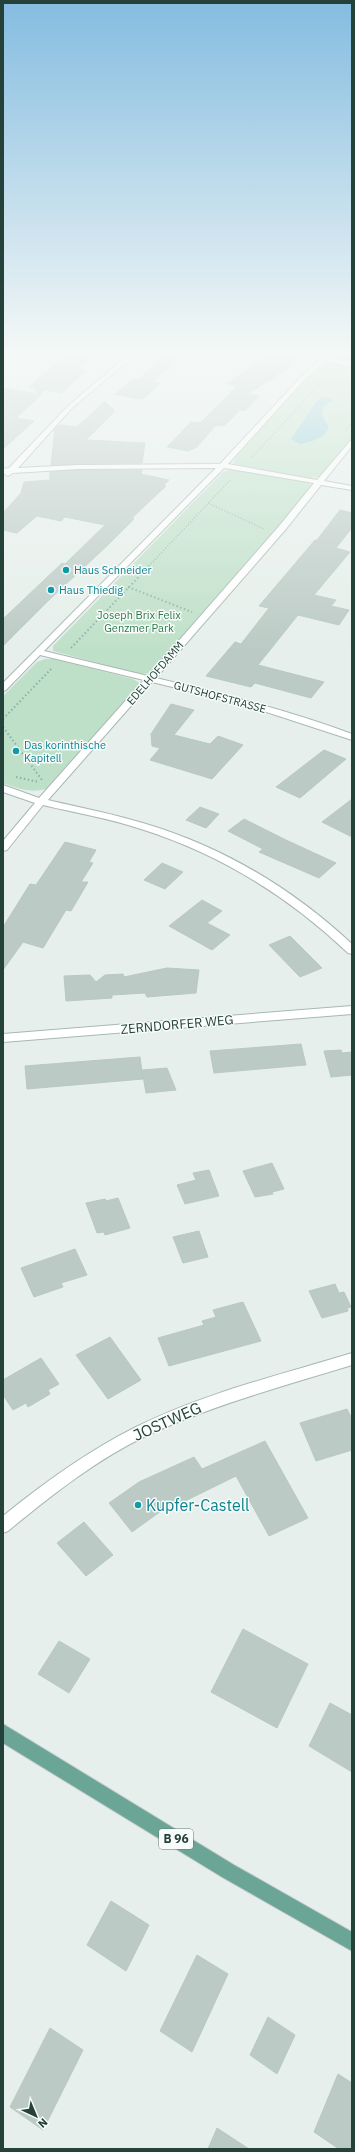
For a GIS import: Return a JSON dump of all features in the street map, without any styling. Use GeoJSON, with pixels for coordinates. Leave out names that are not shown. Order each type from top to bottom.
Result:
{"type":"FeatureCollection","features":[{"type":"Feature","properties":{"kind":"main road","name":"B 96"},"geometry":{"type":"LineString","coordinates":[[3,1733],[228,1871],[352,1942]]}},
{"type":"Feature","properties":{"kind":"street"},"geometry":{"type":"LineString","coordinates":[[3,479],[7,471],[26,451]]}},
{"type":"Feature","properties":{"kind":"street"},"geometry":{"type":"LineString","coordinates":[[3,688],[235,451]]}},
{"type":"Feature","properties":{"kind":"street","name":"EDELHOFDAMM"},"geometry":{"type":"LineString","coordinates":[[3,848],[40,802],[57,786],[283,527],[344,451]]}},
{"type":"Feature","properties":{"kind":"street"},"geometry":{"type":"LineString","coordinates":[[7,471],[78,467],[221,466],[242,468],[352,488]]}},
{"type":"Feature","properties":{"kind":"street","name":"GUTSHOFSTRASSE"},"geometry":{"type":"LineString","coordinates":[[38,652],[272,710],[352,737]]}},
{"type":"Feature","properties":{"kind":"street"},"geometry":{"type":"LineString","coordinates":[[3,788],[28,800],[129,822],[156,830],[218,856],[300,905],[324,924],[352,950]]}},
{"type":"Feature","properties":{"kind":"street","name":"ZERNDORFER WEG"},"geometry":{"type":"LineString","coordinates":[[3,1038],[352,1010]]}},
{"type":"Feature","properties":{"kind":"street","name":"JOSTWEG"},"geometry":{"type":"LineString","coordinates":[[3,1526],[54,1484],[92,1459],[142,1431],[196,1407],[352,1359]]}},
{"type":"Feature","properties":{"kind":"path"},"geometry":{"type":"LineString","coordinates":[[250,459],[257,451]]}},
{"type":"Feature","properties":{"kind":"path"},"geometry":{"type":"LineString","coordinates":[[69,649],[234,476]]}},
{"type":"Feature","properties":{"kind":"path"},"geometry":{"type":"LineString","coordinates":[[208,503],[264,529]]}},
{"type":"Feature","properties":{"kind":"path"},"geometry":{"type":"LineString","coordinates":[[128,587],[192,612]]}},
{"type":"Feature","properties":{"kind":"path"},"geometry":{"type":"LineString","coordinates":[[3,719],[54,666]]}},
{"type":"Feature","properties":{"kind":"path"},"geometry":{"type":"LineString","coordinates":[[3,727],[45,784],[12,776]]}},
{"type":"Feature","properties":{"kind":"green space"},"geometry":{"type":"Polygon","coordinates":[[[241,451],[341,451],[322,476],[310,478],[234,464],[234,460],[241,451]]]}},
{"type":"Feature","properties":{"kind":"green space","name":"Joseph Brix Felix Genzmer Park"},"geometry":{"type":"Polygon","coordinates":[[[233,469],[307,482],[313,486],[281,527],[152,673],[139,674],[53,651],[53,646],[223,472],[233,469]]]}},
{"type":"Feature","properties":{"kind":"green space","name":"Joseph Brix Felix Genzmer Park"},"geometry":{"type":"Polygon","coordinates":[[[45,659],[54,659],[133,679],[141,684],[49,788],[31,791],[3,783],[3,696],[37,662],[45,659]]]}},
{"type":"Feature","properties":{"kind":"building"},"geometry":{"type":"Polygon","coordinates":[[[53,451],[144,451],[142,463],[51,465],[53,451]]]}},
{"type":"Feature","properties":{"kind":"building"},"geometry":{"type":"Polygon","coordinates":[[[78,470],[142,470],[141,474],[169,480],[164,485],[166,486],[132,518],[134,519],[109,544],[49,600],[3,646],[3,619],[62,563],[65,564],[105,525],[65,517],[61,521],[37,516],[17,533],[3,530],[3,513],[21,493],[24,482],[50,480],[50,472],[78,470]]]}},
{"type":"Feature","properties":{"kind":"building"},"geometry":{"type":"Polygon","coordinates":[[[340,510],[352,513],[352,528],[336,548],[350,552],[314,595],[336,600],[331,606],[349,610],[339,625],[298,615],[258,665],[324,682],[311,698],[255,683],[251,687],[206,676],[235,642],[241,644],[269,608],[259,606],[315,540],[317,540],[340,510]]]}},
{"type":"Feature","properties":{"kind":"building"},"geometry":{"type":"Polygon","coordinates":[[[171,704],[194,710],[174,735],[210,744],[218,736],[243,745],[212,779],[150,760],[160,748],[152,746],[151,734],[171,704]]]}},
{"type":"Feature","properties":{"kind":"building"},"geometry":{"type":"Polygon","coordinates":[[[324,750],[346,759],[300,798],[276,787],[324,750]]]}},
{"type":"Feature","properties":{"kind":"building"},"geometry":{"type":"Polygon","coordinates":[[[352,799],[352,837],[322,822],[352,799]]]}},
{"type":"Feature","properties":{"kind":"building"},"geometry":{"type":"Polygon","coordinates":[[[200,807],[219,814],[206,828],[186,820],[200,807]]]}},
{"type":"Feature","properties":{"kind":"building"},"geometry":{"type":"Polygon","coordinates":[[[244,819],[336,863],[319,878],[259,852],[263,849],[228,831],[244,819]]]}},
{"type":"Feature","properties":{"kind":"building"},"geometry":{"type":"Polygon","coordinates":[[[65,842],[96,850],[89,862],[93,863],[81,882],[88,882],[71,911],[66,910],[43,948],[23,942],[3,970],[3,927],[30,884],[36,885],[65,842]]]}},
{"type":"Feature","properties":{"kind":"building"},"geometry":{"type":"Polygon","coordinates":[[[162,863],[183,872],[165,889],[144,880],[162,863]]]}},
{"type":"Feature","properties":{"kind":"building"},"geometry":{"type":"Polygon","coordinates":[[[202,900],[222,911],[207,923],[230,935],[212,950],[169,926],[202,900]]]}},
{"type":"Feature","properties":{"kind":"building"},"geometry":{"type":"Polygon","coordinates":[[[290,936],[322,968],[300,977],[269,945],[290,936]]]}},
{"type":"Feature","properties":{"kind":"building"},"geometry":{"type":"Polygon","coordinates":[[[167,968],[199,970],[196,993],[147,997],[145,993],[112,995],[112,998],[66,1001],[64,976],[90,975],[96,982],[105,975],[123,974],[124,977],[167,968]]]}},
{"type":"Feature","properties":{"kind":"building"},"geometry":{"type":"Polygon","coordinates":[[[301,1044],[306,1065],[214,1073],[210,1051],[301,1044]]]}},
{"type":"Feature","properties":{"kind":"building"},"geometry":{"type":"Polygon","coordinates":[[[341,1050],[342,1053],[352,1052],[352,1075],[331,1077],[324,1051],[341,1050]]]}},
{"type":"Feature","properties":{"kind":"building"},"geometry":{"type":"Polygon","coordinates":[[[140,1057],[143,1079],[27,1089],[25,1066],[140,1057]]]}},
{"type":"Feature","properties":{"kind":"building"},"geometry":{"type":"Polygon","coordinates":[[[167,1068],[176,1090],[146,1093],[142,1070],[167,1068]]]}},
{"type":"Feature","properties":{"kind":"building"},"geometry":{"type":"Polygon","coordinates":[[[272,1163],[284,1189],[272,1192],[273,1194],[255,1197],[243,1171],[272,1163]]]}},
{"type":"Feature","properties":{"kind":"building"},"geometry":{"type":"Polygon","coordinates":[[[209,1170],[219,1196],[185,1204],[177,1185],[196,1180],[193,1173],[209,1170]]]}},
{"type":"Feature","properties":{"kind":"building"},"geometry":{"type":"Polygon","coordinates":[[[118,1198],[130,1228],[105,1235],[104,1232],[97,1233],[86,1203],[118,1198]]]}},
{"type":"Feature","properties":{"kind":"building"},"geometry":{"type":"Polygon","coordinates":[[[199,1231],[208,1257],[183,1263],[173,1237],[199,1231]]]}},
{"type":"Feature","properties":{"kind":"building"},"geometry":{"type":"Polygon","coordinates":[[[75,1249],[87,1275],[61,1283],[63,1287],[34,1297],[21,1268],[75,1249]]]}},
{"type":"Feature","properties":{"kind":"building"},"geometry":{"type":"Polygon","coordinates":[[[335,1284],[339,1293],[344,1292],[351,1307],[347,1308],[348,1311],[322,1318],[309,1291],[335,1284]]]}},
{"type":"Feature","properties":{"kind":"building"},"geometry":{"type":"Polygon","coordinates":[[[243,1302],[261,1341],[169,1366],[158,1338],[204,1325],[202,1321],[216,1317],[213,1310],[243,1302]]]}},
{"type":"Feature","properties":{"kind":"building"},"geometry":{"type":"Polygon","coordinates":[[[110,1337],[141,1380],[108,1399],[76,1355],[110,1337]]]}},
{"type":"Feature","properties":{"kind":"building"},"geometry":{"type":"Polygon","coordinates":[[[41,1358],[59,1384],[48,1390],[50,1394],[28,1407],[26,1403],[13,1410],[3,1395],[3,1380],[41,1358]]]}},
{"type":"Feature","properties":{"kind":"building"},"geometry":{"type":"Polygon","coordinates":[[[347,1409],[352,1419],[352,1450],[316,1461],[300,1423],[347,1409]]]}},
{"type":"Feature","properties":{"kind":"building"},"geometry":{"type":"Polygon","coordinates":[[[265,1441],[308,1518],[269,1536],[236,1476],[181,1503],[179,1498],[132,1532],[109,1503],[139,1482],[194,1457],[202,1469],[265,1441]]]}},
{"type":"Feature","properties":{"kind":"building"},"geometry":{"type":"Polygon","coordinates":[[[84,1522],[113,1555],[86,1576],[57,1543],[84,1522]]]}},
{"type":"Feature","properties":{"kind":"building"},"geometry":{"type":"Polygon","coordinates":[[[243,1629],[308,1664],[277,1728],[211,1692],[243,1629]]]}},
{"type":"Feature","properties":{"kind":"building"},"geometry":{"type":"Polygon","coordinates":[[[59,1641],[90,1659],[69,1693],[38,1674],[59,1641]]]}},
{"type":"Feature","properties":{"kind":"building"},"geometry":{"type":"Polygon","coordinates":[[[330,1703],[352,1715],[352,1772],[309,1746],[330,1703]]]}},
{"type":"Feature","properties":{"kind":"building"},"geometry":{"type":"Polygon","coordinates":[[[111,1901],[149,1925],[126,1971],[87,1945],[111,1901]]]}},
{"type":"Feature","properties":{"kind":"building"},"geometry":{"type":"Polygon","coordinates":[[[197,1955],[228,1974],[192,2052],[160,2031],[197,1955]]]}},
{"type":"Feature","properties":{"kind":"building"},"geometry":{"type":"Polygon","coordinates":[[[268,2017],[295,2035],[277,2074],[250,2055],[268,2017]]]}},
{"type":"Feature","properties":{"kind":"building"},"geometry":{"type":"Polygon","coordinates":[[[50,2028],[83,2050],[43,2130],[10,2107],[50,2028]]]}},
{"type":"Feature","properties":{"kind":"building"},"geometry":{"type":"Polygon","coordinates":[[[338,2074],[352,2083],[352,2149],[339,2149],[314,2132],[338,2074]]]}},
{"type":"Feature","properties":{"kind":"building"},"geometry":{"type":"Polygon","coordinates":[[[217,2128],[249,2149],[208,2149],[217,2128]]]}},
{"type":"Feature","properties":{"kind":"place","name":"Haus Schneider"},"geometry":{"type":"Point","coordinates":[66,570]}},
{"type":"Feature","properties":{"kind":"place","name":"Haus Thiedig"},"geometry":{"type":"Point","coordinates":[51,590]}},
{"type":"Feature","properties":{"kind":"place","name":"Das korinthische Kapitell"},"geometry":{"type":"Point","coordinates":[16,751]}},
{"type":"Feature","properties":{"kind":"place","name":"Kupfer-Castell"},"geometry":{"type":"Point","coordinates":[138,1505]}}]}
